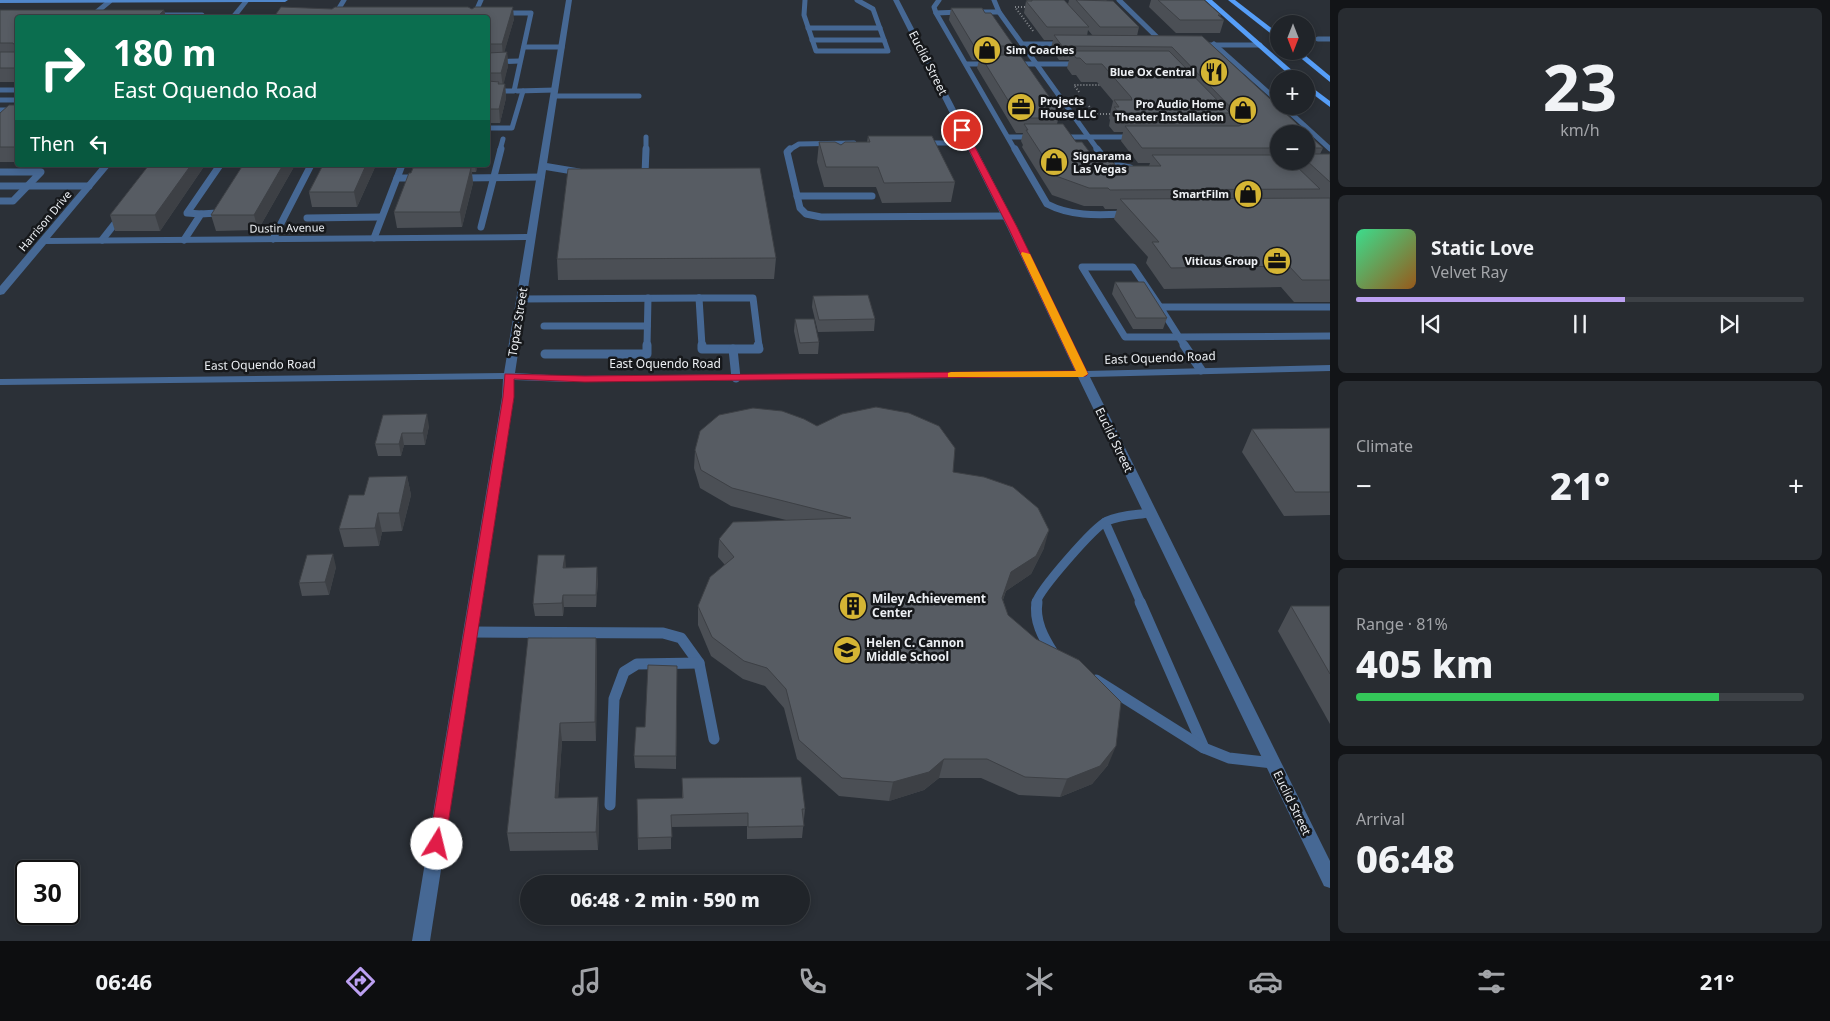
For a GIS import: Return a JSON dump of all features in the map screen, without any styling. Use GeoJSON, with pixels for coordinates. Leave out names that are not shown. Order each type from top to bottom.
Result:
{"type":"FeatureCollection","features":[{"type":"Feature","properties":{"kind":"main road"},"geometry":{"type":"LineString","coordinates":[[0,2],[286,0]]}},
{"type":"Feature","properties":{"kind":"main road"},"geometry":{"type":"LineString","coordinates":[[1208,0],[1289,70]]}},
{"type":"Feature","properties":{"kind":"main road"},"geometry":{"type":"LineString","coordinates":[[1231,0],[1270,31]]}},
{"type":"Feature","properties":{"kind":"main road"},"geometry":{"type":"LineString","coordinates":[[1306,60],[1330,80]]}},
{"type":"Feature","properties":{"kind":"main road"},"geometry":{"type":"LineString","coordinates":[[1315,92],[1330,105]]}},
{"type":"Feature","properties":{"kind":"street"},"geometry":{"type":"LineString","coordinates":[[234,15],[247,0]]}},
{"type":"Feature","properties":{"kind":"street","name":"Topaz Street"},"geometry":{"type":"LineString","coordinates":[[421,941],[569,0]]}},
{"type":"Feature","properties":{"kind":"street","name":"Euclid Street"},"geometry":{"type":"LineString","coordinates":[[896,0],[1006,216],[1149,513],[1197,605],[1330,880]]}},
{"type":"Feature","properties":{"kind":"street","name":"Harrison Drive"},"geometry":{"type":"LineString","coordinates":[[0,292],[105,167]]}},
{"type":"Feature","properties":{"kind":"street","name":"Dustin Avenue"},"geometry":{"type":"LineString","coordinates":[[42,241],[531,237]]}},
{"type":"Feature","properties":{"kind":"street","name":"East Oquendo Road"},"geometry":{"type":"LineString","coordinates":[[0,382],[509,376],[568,379],[736,378],[1083,374],[1330,368]]}},
{"type":"Feature","properties":{"kind":"lane"},"geometry":{"type":"LineString","coordinates":[[335,15],[344,0]]}},
{"type":"Feature","properties":{"kind":"lane"},"geometry":{"type":"LineString","coordinates":[[474,15],[481,0]]}},
{"type":"Feature","properties":{"kind":"lane"},"geometry":{"type":"LineString","coordinates":[[805,0],[804,15],[816,51],[888,51],[873,9],[856,0]]}},
{"type":"Feature","properties":{"kind":"lane"},"geometry":{"type":"LineString","coordinates":[[939,0],[934,7],[936,13],[1047,204],[1057,210],[1073,214],[1131,214]]}},
{"type":"Feature","properties":{"kind":"lane"},"geometry":{"type":"LineString","coordinates":[[994,0],[999,12],[1106,160],[1114,166],[1138,168]]}},
{"type":"Feature","properties":{"kind":"lane"},"geometry":{"type":"LineString","coordinates":[[1119,0],[1164,44]]}},
{"type":"Feature","properties":{"kind":"lane"},"geometry":{"type":"LineString","coordinates":[[94,15],[110,1]]}},
{"type":"Feature","properties":{"kind":"lane"},"geometry":{"type":"LineString","coordinates":[[936,13],[999,12]]}},
{"type":"Feature","properties":{"kind":"lane"},"geometry":{"type":"LineString","coordinates":[[465,13],[474,15],[484,13]]}},
{"type":"Feature","properties":{"kind":"lane"},"geometry":{"type":"LineString","coordinates":[[494,13],[531,13],[514,91]]}},
{"type":"Feature","properties":{"kind":"lane"},"geometry":{"type":"LineString","coordinates":[[326,14],[330,15]]}},
{"type":"Feature","properties":{"kind":"lane"},"geometry":{"type":"LineString","coordinates":[[340,15],[345,14]]}},
{"type":"Feature","properties":{"kind":"lane"},"geometry":{"type":"LineString","coordinates":[[152,15],[202,15]]}},
{"type":"Feature","properties":{"kind":"lane"},"geometry":{"type":"LineString","coordinates":[[808,28],[880,28]]}},
{"type":"Feature","properties":{"kind":"lane"},"geometry":{"type":"LineString","coordinates":[[812,40],[884,40]]}},
{"type":"Feature","properties":{"kind":"lane"},"geometry":{"type":"LineString","coordinates":[[1253,40],[1210,40],[1198,43],[1216,46],[1260,45]]}},
{"type":"Feature","properties":{"kind":"lane"},"geometry":{"type":"LineString","coordinates":[[1210,40],[1270,94]]}},
{"type":"Feature","properties":{"kind":"lane"},"geometry":{"type":"LineString","coordinates":[[1318,40],[1330,40]]}},
{"type":"Feature","properties":{"kind":"lane"},"geometry":{"type":"LineString","coordinates":[[1022,44],[1069,44]]}},
{"type":"Feature","properties":{"kind":"lane"},"geometry":{"type":"LineString","coordinates":[[1154,44],[1172,44]]}},
{"type":"Feature","properties":{"kind":"lane"},"geometry":{"type":"LineString","coordinates":[[524,47],[562,47]]}},
{"type":"Feature","properties":{"kind":"lane"},"geometry":{"type":"LineString","coordinates":[[490,62],[520,61]]}},
{"type":"Feature","properties":{"kind":"lane"},"geometry":{"type":"LineString","coordinates":[[966,64],[992,64]]}},
{"type":"Feature","properties":{"kind":"lane"},"geometry":{"type":"LineString","coordinates":[[1010,64],[1087,64]]}},
{"type":"Feature","properties":{"kind":"lane"},"geometry":{"type":"LineString","coordinates":[[0,90],[15,90]]}},
{"type":"Feature","properties":{"kind":"lane"},"geometry":{"type":"LineString","coordinates":[[490,91],[639,96]]}},
{"type":"Feature","properties":{"kind":"lane"},"geometry":{"type":"LineString","coordinates":[[490,128],[512,128],[523,91]]}},
{"type":"Feature","properties":{"kind":"lane"},"geometry":{"type":"LineString","coordinates":[[0,100],[15,100]]}},
{"type":"Feature","properties":{"kind":"lane"},"geometry":{"type":"LineString","coordinates":[[0,110],[15,110]]}},
{"type":"Feature","properties":{"kind":"lane"},"geometry":{"type":"LineString","coordinates":[[1293,115],[1330,149]]}},
{"type":"Feature","properties":{"kind":"lane"},"geometry":{"type":"LineString","coordinates":[[636,174],[645,174],[646,137]]}},
{"type":"Feature","properties":{"kind":"lane"},"geometry":{"type":"LineString","coordinates":[[1008,137],[1038,137]]}},
{"type":"Feature","properties":{"kind":"lane"},"geometry":{"type":"LineString","coordinates":[[1058,137],[1137,137]]}},
{"type":"Feature","properties":{"kind":"lane"},"geometry":{"type":"LineString","coordinates":[[481,227],[503,139]]}},
{"type":"Feature","properties":{"kind":"lane"},"geometry":{"type":"LineString","coordinates":[[863,143],[799,144],[793,146],[787,152],[800,208],[806,214],[821,217],[1006,216]]}},
{"type":"Feature","properties":{"kind":"lane"},"geometry":{"type":"LineString","coordinates":[[921,143],[969,143]]}},
{"type":"Feature","properties":{"kind":"lane"},"geometry":{"type":"LineString","coordinates":[[834,144],[836,151]]}},
{"type":"Feature","properties":{"kind":"lane"},"geometry":{"type":"LineString","coordinates":[[219,167],[187,213],[217,213],[227,197]]}},
{"type":"Feature","properties":{"kind":"lane"},"geometry":{"type":"LineString","coordinates":[[273,239],[310,167]]}},
{"type":"Feature","properties":{"kind":"lane"},"geometry":{"type":"LineString","coordinates":[[374,238],[401,167]]}},
{"type":"Feature","properties":{"kind":"lane"},"geometry":{"type":"LineString","coordinates":[[0,172],[41,172],[13,201],[0,201]]}},
{"type":"Feature","properties":{"kind":"lane"},"geometry":{"type":"LineString","coordinates":[[454,178],[493,178],[542,172],[585,173]]}},
{"type":"Feature","properties":{"kind":"lane"},"geometry":{"type":"LineString","coordinates":[[397,178],[426,178]]}},
{"type":"Feature","properties":{"kind":"lane"},"geometry":{"type":"LineString","coordinates":[[0,186],[89,186]]}},
{"type":"Feature","properties":{"kind":"lane"},"geometry":{"type":"LineString","coordinates":[[797,196],[872,196]]}},
{"type":"Feature","properties":{"kind":"lane"},"geometry":{"type":"LineString","coordinates":[[102,240],[125,210]]}},
{"type":"Feature","properties":{"kind":"lane"},"geometry":{"type":"LineString","coordinates":[[184,240],[201,214]]}},
{"type":"Feature","properties":{"kind":"lane"},"geometry":{"type":"LineString","coordinates":[[307,218],[381,217]]}},
{"type":"Feature","properties":{"kind":"lane"},"geometry":{"type":"LineString","coordinates":[[1201,370],[1179,337],[1160,307],[1133,267],[1082,267],[1125,337],[1179,337],[1330,336]]}},
{"type":"Feature","properties":{"kind":"lane"},"geometry":{"type":"LineString","coordinates":[[521,299],[648,298],[699,298],[753,298],[759,349],[702,349],[699,298]]}},
{"type":"Feature","properties":{"kind":"lane"},"geometry":{"type":"LineString","coordinates":[[545,354],[647,354],[648,298]]}},
{"type":"Feature","properties":{"kind":"lane"},"geometry":{"type":"LineString","coordinates":[[1160,307],[1330,307]]}},
{"type":"Feature","properties":{"kind":"lane"},"geometry":{"type":"LineString","coordinates":[[544,326],[647,326]]}},
{"type":"Feature","properties":{"kind":"lane"},"geometry":{"type":"LineString","coordinates":[[733,349],[736,378]]}},
{"type":"Feature","properties":{"kind":"lane"},"geometry":{"type":"LineString","coordinates":[[1062,660],[1054,654],[1041,634],[1036,616],[1037,599],[1092,532],[1105,522],[1120,517],[1149,513]]}},
{"type":"Feature","properties":{"kind":"lane"},"geometry":{"type":"LineString","coordinates":[[1105,522],[1204,748]]}},
{"type":"Feature","properties":{"kind":"lane"},"geometry":{"type":"LineString","coordinates":[[471,632],[663,633],[681,638],[699,663],[714,739]]}},
{"type":"Feature","properties":{"kind":"lane"},"geometry":{"type":"LineString","coordinates":[[610,805],[614,699],[624,672],[636,664],[699,663]]}},
{"type":"Feature","properties":{"kind":"lane"},"geometry":{"type":"LineString","coordinates":[[1087,675],[1204,748],[1229,758],[1273,763]]}},
{"type":"Feature","properties":{"kind":"path"},"geometry":{"type":"LineString","coordinates":[[1029,7],[1015,7],[1042,44]]}},
{"type":"Feature","properties":{"kind":"path"},"geometry":{"type":"LineString","coordinates":[[1079,92],[1074,85],[1111,85]]}},
{"type":"Feature","properties":{"kind":"path"},"geometry":{"type":"LineString","coordinates":[[1089,106],[1096,114],[1114,114]]}},
{"type":"Feature","properties":{"kind":"building"},"geometry":{"type":"Polygon","coordinates":[[[1064,0],[1089,27],[1047,27],[1026,1],[1064,0]]]}},
{"type":"Feature","properties":{"kind":"building"},"geometry":{"type":"Polygon","coordinates":[[[1076,0],[1113,1],[1139,27],[1100,27],[1076,0]]]}},
{"type":"Feature","properties":{"kind":"building"},"geometry":{"type":"Polygon","coordinates":[[[1158,0],[1204,0],[1224,20],[1180,20],[1158,0]]]}},
{"type":"Feature","properties":{"kind":"building"},"geometry":{"type":"Polygon","coordinates":[[[281,7],[332,9],[335,7],[468,7],[472,9],[475,7],[513,7],[502,44],[490,44],[490,15],[275,15],[281,7]]]}},
{"type":"Feature","properties":{"kind":"building"},"geometry":{"type":"Polygon","coordinates":[[[951,8],[982,8],[985,13],[991,13],[1014,46],[974,46],[951,8]]]}},
{"type":"Feature","properties":{"kind":"building"},"geometry":{"type":"Polygon","coordinates":[[[0,10],[164,10],[159,15],[15,15],[15,46],[13,43],[0,43],[0,10]]]}},
{"type":"Feature","properties":{"kind":"building"},"geometry":{"type":"Polygon","coordinates":[[[1054,35],[1202,36],[1270,99],[1270,115],[1287,115],[1298,125],[1270,125],[1270,148],[1142,148],[1125,126],[1239,126],[1243,124],[1243,120],[1172,47],[1062,46],[1054,35]]]}},
{"type":"Feature","properties":{"kind":"building"},"geometry":{"type":"Polygon","coordinates":[[[15,51],[15,68],[0,68],[0,52],[15,51]]]}},
{"type":"Feature","properties":{"kind":"building"},"geometry":{"type":"Polygon","coordinates":[[[1071,51],[1169,51],[1230,113],[1119,113],[1114,107],[1119,107],[1114,100],[1132,100],[1131,97],[1102,64],[1086,64],[1080,58],[1076,58],[1071,51]]]}},
{"type":"Feature","properties":{"kind":"building"},"geometry":{"type":"Polygon","coordinates":[[[507,52],[501,73],[490,73],[490,53],[507,52]]]}},
{"type":"Feature","properties":{"kind":"building"},"geometry":{"type":"Polygon","coordinates":[[[980,55],[1020,55],[1060,112],[1052,112],[1056,118],[1019,118],[980,55]]]}},
{"type":"Feature","properties":{"kind":"building"},"geometry":{"type":"Polygon","coordinates":[[[490,81],[505,84],[499,109],[490,109],[490,81]]]}},
{"type":"Feature","properties":{"kind":"building"},"geometry":{"type":"Polygon","coordinates":[[[9,105],[15,105],[15,147],[0,147],[0,113],[9,105]]]}},
{"type":"Feature","properties":{"kind":"building"},"geometry":{"type":"Polygon","coordinates":[[[1024,124],[1063,124],[1076,142],[1082,142],[1094,158],[1110,158],[1116,166],[1161,166],[1152,155],[1270,155],[1270,170],[1300,170],[1320,189],[1110,190],[1108,188],[1089,188],[1056,176],[1026,130],[1028,130],[1024,124]]]}},
{"type":"Feature","properties":{"kind":"building"},"geometry":{"type":"Polygon","coordinates":[[[868,136],[932,136],[955,182],[884,183],[878,167],[826,167],[819,142],[835,142],[841,145],[845,142],[870,142],[868,136]]]}},
{"type":"Feature","properties":{"kind":"building"},"geometry":{"type":"Polygon","coordinates":[[[1315,141],[1323,148],[1315,148],[1315,141]]]}},
{"type":"Feature","properties":{"kind":"building"},"geometry":{"type":"Polygon","coordinates":[[[1315,154],[1330,154],[1330,182],[1315,168],[1315,154]]]}},
{"type":"Feature","properties":{"kind":"building"},"geometry":{"type":"Polygon","coordinates":[[[147,167],[190,167],[155,215],[110,215],[147,167]]]}},
{"type":"Feature","properties":{"kind":"building"},"geometry":{"type":"Polygon","coordinates":[[[242,167],[282,167],[254,215],[211,215],[242,167]]]}},
{"type":"Feature","properties":{"kind":"building"},"geometry":{"type":"Polygon","coordinates":[[[322,167],[365,167],[354,192],[309,192],[322,167]]]}},
{"type":"Feature","properties":{"kind":"building"},"geometry":{"type":"Polygon","coordinates":[[[413,168],[471,168],[460,212],[394,212],[409,173],[411,173],[413,168]]]}},
{"type":"Feature","properties":{"kind":"building"},"geometry":{"type":"Polygon","coordinates":[[[760,168],[776,258],[557,259],[568,169],[760,168]]]}},
{"type":"Feature","properties":{"kind":"building"},"geometry":{"type":"Polygon","coordinates":[[[1330,198],[1330,280],[1302,280],[1289,266],[1171,268],[1152,242],[1159,242],[1120,199],[1330,198]]]}},
{"type":"Feature","properties":{"kind":"building"},"geometry":{"type":"Polygon","coordinates":[[[1115,282],[1144,282],[1167,318],[1136,318],[1115,282]]]}},
{"type":"Feature","properties":{"kind":"building"},"geometry":{"type":"Polygon","coordinates":[[[868,295],[875,319],[819,320],[813,296],[868,295]]]}},
{"type":"Feature","properties":{"kind":"building"},"geometry":{"type":"Polygon","coordinates":[[[795,319],[814,319],[819,342],[800,343],[795,319]]]}},
{"type":"Feature","properties":{"kind":"building","name":"Miley Achievement Center"},"geometry":{"type":"Polygon","coordinates":[[[876,407],[909,413],[939,426],[955,448],[953,472],[984,477],[1013,487],[1038,508],[1049,530],[1036,556],[1011,572],[1002,598],[1008,615],[1036,639],[1079,660],[1121,702],[1116,746],[1100,766],[1067,779],[1025,777],[987,759],[944,759],[929,772],[893,782],[842,778],[799,740],[786,689],[767,668],[744,661],[712,637],[698,606],[710,577],[734,557],[719,539],[733,522],[851,518],[732,488],[701,470],[695,450],[700,431],[719,415],[753,408],[782,411],[817,426],[842,414],[876,407]]]}},
{"type":"Feature","properties":{"kind":"building"},"geometry":{"type":"Polygon","coordinates":[[[427,414],[423,433],[402,433],[399,444],[375,444],[383,415],[427,414]]]}},
{"type":"Feature","properties":{"kind":"building"},"geometry":{"type":"Polygon","coordinates":[[[1330,428],[1330,492],[1295,492],[1252,429],[1330,428]]]}},
{"type":"Feature","properties":{"kind":"building"},"geometry":{"type":"Polygon","coordinates":[[[407,476],[399,513],[378,513],[375,528],[339,529],[349,495],[364,495],[369,477],[407,476]]]}},
{"type":"Feature","properties":{"kind":"building"},"geometry":{"type":"Polygon","coordinates":[[[333,554],[325,582],[299,583],[307,555],[333,554]]]}},
{"type":"Feature","properties":{"kind":"building"},"geometry":{"type":"Polygon","coordinates":[[[538,555],[565,555],[563,568],[597,567],[596,595],[563,595],[562,603],[533,604],[538,555]]]}},
{"type":"Feature","properties":{"kind":"building"},"geometry":{"type":"Polygon","coordinates":[[[1291,606],[1330,606],[1330,674],[1291,606]]]}},
{"type":"Feature","properties":{"kind":"building"},"geometry":{"type":"Polygon","coordinates":[[[528,638],[596,638],[595,722],[560,723],[555,798],[598,797],[596,832],[507,833],[528,638]]]}},
{"type":"Feature","properties":{"kind":"building"},"geometry":{"type":"Polygon","coordinates":[[[648,665],[677,666],[676,756],[634,756],[636,727],[645,727],[648,665]]]}},
{"type":"Feature","properties":{"kind":"building"},"geometry":{"type":"Polygon","coordinates":[[[801,777],[805,809],[802,809],[804,826],[748,827],[748,813],[671,815],[672,837],[638,838],[637,799],[683,798],[682,778],[801,777]]]}},
{"type":"Feature","properties":{"kind":"slow traffic"},"geometry":{"type":"LineString","coordinates":[[951,375],[1083,374],[1025,254]]}},
{"type":"Feature","properties":{"kind":"place","name":"Sim Coaches"},"geometry":{"type":"Point","coordinates":[987,50]}},
{"type":"Feature","properties":{"kind":"place","name":"Blue Ox Central"},"geometry":{"type":"Point","coordinates":[1214,72]}},
{"type":"Feature","properties":{"kind":"place","name":"Projects House LLC"},"geometry":{"type":"Point","coordinates":[1021,107]}},
{"type":"Feature","properties":{"kind":"place","name":"Pro Audio Home Theater Installation"},"geometry":{"type":"Point","coordinates":[1243,110]}},
{"type":"Feature","properties":{"kind":"place","name":"Signarama Las Vegas"},"geometry":{"type":"Point","coordinates":[1054,162]}},
{"type":"Feature","properties":{"kind":"place","name":"SmartFilm"},"geometry":{"type":"Point","coordinates":[1248,194]}},
{"type":"Feature","properties":{"kind":"place","name":"Viticus Group"},"geometry":{"type":"Point","coordinates":[1277,261]}},
{"type":"Feature","properties":{"kind":"place","name":"Miley Achievement Center"},"geometry":{"type":"Point","coordinates":[853,606]}},
{"type":"Feature","properties":{"kind":"place","name":"Helen C. Cannon Middle School"},"geometry":{"type":"Point","coordinates":[847,650]}},
{"type":"Feature","properties":{"kind":"route"},"geometry":{"type":"LineString","coordinates":[[437,844],[508,397],[509,376],[585,379],[1083,374],[1012,227],[962,130]]}}]}
